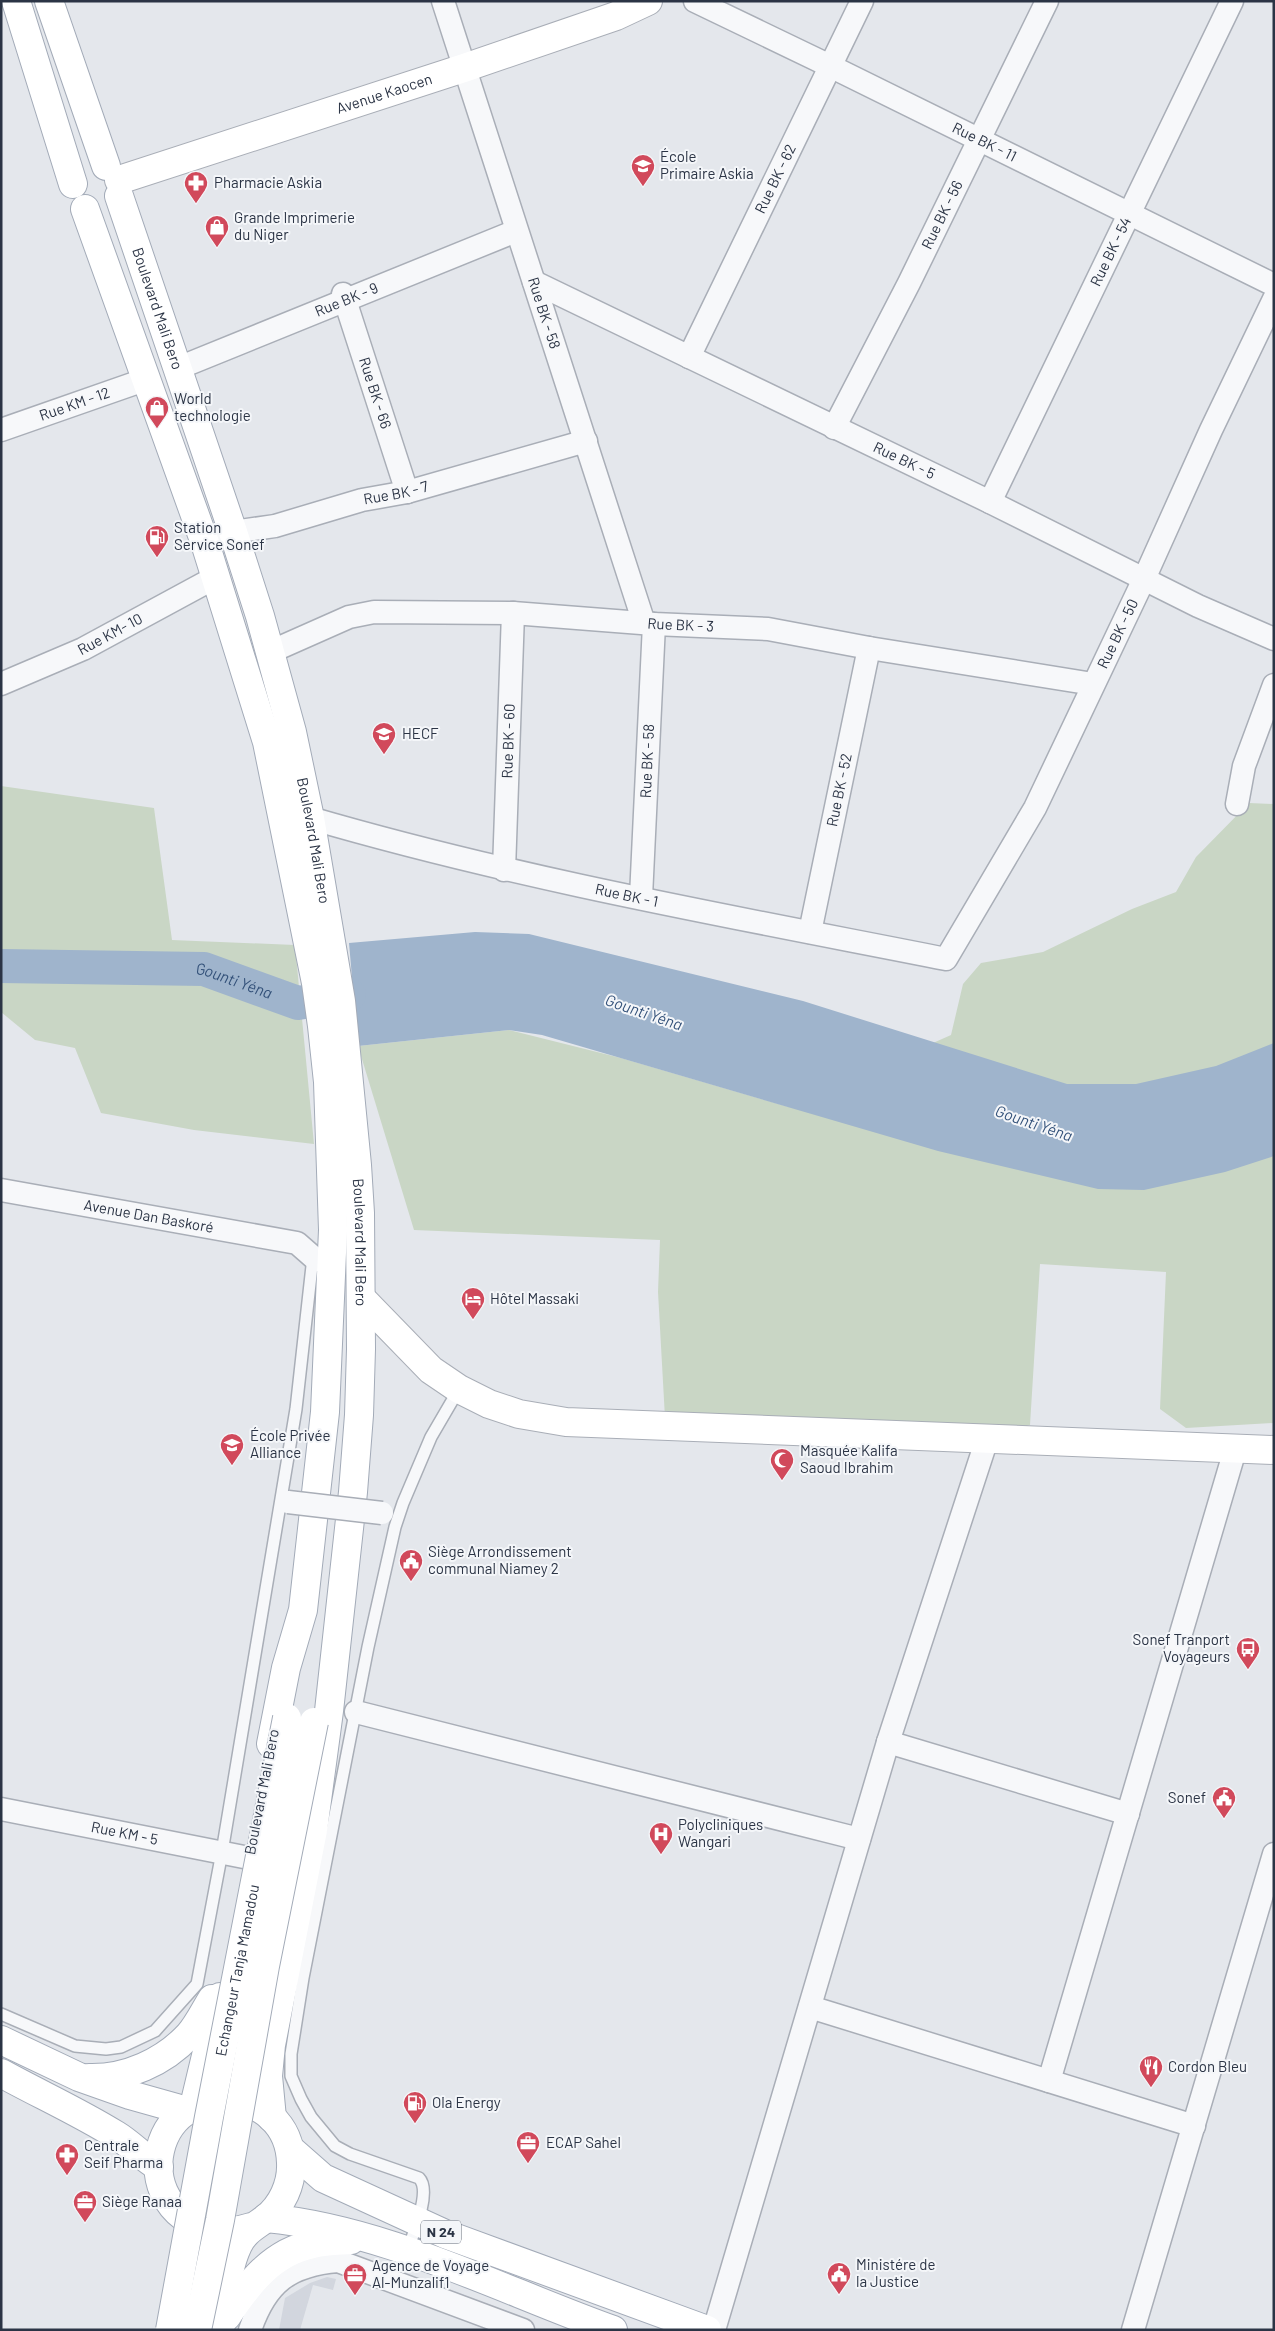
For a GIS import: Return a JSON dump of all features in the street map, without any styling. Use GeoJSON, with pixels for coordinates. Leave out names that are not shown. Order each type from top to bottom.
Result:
{"type":"FeatureCollection","features":[{"type":"Feature","properties":{"kind":"main road"},"geometry":{"type":"LineString","coordinates":[[16,1],[73,184],[73,196],[85,209],[93,212],[111,207],[114,181],[98,164],[85,167],[78,172],[73,184]]}},
{"type":"Feature","properties":{"kind":"main road","name":"Boulevard Mali Bero"},"geometry":{"type":"LineString","coordinates":[[49,1],[114,181],[176,369],[233,532],[270,652],[292,732],[310,818],[327,982],[358,1165],[361,1298],[360,1414],[329,1711],[323,1832],[271,2045],[268,2076],[272,2118]]}},
{"type":"Feature","properties":{"kind":"main road","name":"Avenue Kaocen"},"geometry":{"type":"LineString","coordinates":[[114,181],[464,68],[616,16],[648,1]]}},
{"type":"Feature","properties":{"kind":"main road","name":"Boulevard Mali Bero"},"geometry":{"type":"LineString","coordinates":[[85,209],[216,577],[267,742],[327,982]]}},
{"type":"Feature","properties":{"kind":"main road","name":"Boulevard Mali Bero"},"geometry":{"type":"LineString","coordinates":[[190,2108],[224,1981],[286,1668],[303,1610],[325,1412],[314,1256],[333,1230],[328,1082],[333,1023]]}},
{"type":"Feature","properties":{"kind":"main road"},"geometry":{"type":"LineString","coordinates":[[361,1298],[431,1370],[459,1389],[489,1404],[519,1414],[566,1422],[1235,1450],[1274,1450]]}},
{"type":"Feature","properties":{"kind":"main road","name":"Echangeur Tanja Mamadou"},"geometry":{"type":"LineString","coordinates":[[170,2330],[287,1718],[303,1610]]}},
{"type":"Feature","properties":{"kind":"main road","name":"Echangeur Tanja Mamadou"},"geometry":{"type":"LineString","coordinates":[[212,2328],[220,2220],[265,1966],[314,1722],[338,1618]]}},
{"type":"Feature","properties":{"kind":"main road"},"geometry":{"type":"LineString","coordinates":[[79,2077],[107,2077],[130,2072],[165,2055],[190,2034],[224,1981]]}},
{"type":"Feature","properties":{"kind":"main road"},"geometry":{"type":"LineString","coordinates":[[1,2040],[79,2077],[130,2095],[190,2108]]}},
{"type":"Feature","properties":{"kind":"main road"},"geometry":{"type":"LineString","coordinates":[[1,2073],[95,2122],[119,2137],[143,2158],[159,2167]]}},
{"type":"Feature","properties":{"kind":"main road"},"geometry":{"type":"LineString","coordinates":[[212,2328],[239,2243],[283,2198],[288,2187],[291,2168],[290,2149],[283,2132],[272,2118],[252,2104],[229,2098],[205,2101],[190,2108],[175,2122],[166,2135],[161,2151],[159,2167],[162,2186],[170,2203],[183,2217],[198,2226],[216,2231],[234,2232],[259,2222]]}},
{"type":"Feature","properties":{"kind":"main road","name":"N 24"},"geometry":{"type":"LineString","coordinates":[[290,2149],[323,2178],[445,2234],[707,2330]]}},
{"type":"Feature","properties":{"kind":"main road"},"geometry":{"type":"LineString","coordinates":[[162,2330],[183,2217]]}},
{"type":"Feature","properties":{"kind":"main road","name":"N 24"},"geometry":{"type":"LineString","coordinates":[[259,2222],[310,2222],[368,2238],[407,2251],[592,2327]]}},
{"type":"Feature","properties":{"kind":"main road"},"geometry":{"type":"LineString","coordinates":[[212,2328],[250,2283],[272,2262],[292,2250],[313,2244],[368,2238]]}},
{"type":"Feature","properties":{"kind":"street","name":"Rue BK - 58"},"geometry":{"type":"LineString","coordinates":[[443,1],[516,231],[586,442],[649,623],[641,897]]}},
{"type":"Feature","properties":{"kind":"street","name":"Rue BK - 11"},"geometry":{"type":"LineString","coordinates":[[695,1],[1274,285]]}},
{"type":"Feature","properties":{"kind":"street","name":"Rue BK - 62"},"geometry":{"type":"LineString","coordinates":[[689,357],[862,1]]}},
{"type":"Feature","properties":{"kind":"street","name":"Rue BK - 56"},"geometry":{"type":"LineString","coordinates":[[834,428],[980,141],[1047,1]]}},
{"type":"Feature","properties":{"kind":"street","name":"Rue BK - 54"},"geometry":{"type":"LineString","coordinates":[[990,502],[1232,1]]}},
{"type":"Feature","properties":{"kind":"street","name":"Rue BK - 9"},"geometry":{"type":"LineString","coordinates":[[176,369],[344,298],[516,231]]}},
{"type":"Feature","properties":{"kind":"street","name":"Rue BK - 5"},"geometry":{"type":"LineString","coordinates":[[534,282],[990,502],[1198,606],[1274,639]]}},
{"type":"Feature","properties":{"kind":"street","name":"Rue BK - 66"},"geometry":{"type":"LineString","coordinates":[[344,298],[407,492]]}},
{"type":"Feature","properties":{"kind":"street","name":"Rue BK - 50"},"geometry":{"type":"LineString","coordinates":[[946,960],[1035,808],[1144,579],[1211,430],[1274,300]]}},
{"type":"Feature","properties":{"kind":"street","name":"Rue KM - 12"},"geometry":{"type":"LineString","coordinates":[[1,430],[146,379]]}},
{"type":"Feature","properties":{"kind":"street","name":"Rue BK - 7"},"geometry":{"type":"LineString","coordinates":[[205,543],[233,532],[276,526],[362,500],[407,492],[586,442]]}},
{"type":"Feature","properties":{"kind":"street","name":"Rue KM- 10"},"geometry":{"type":"LineString","coordinates":[[1,684],[83,649],[216,577]]}},
{"type":"Feature","properties":{"kind":"street","name":"Rue BK - 3"},"geometry":{"type":"LineString","coordinates":[[270,652],[348,617],[360,614],[374,612],[514,613],[768,629],[869,648],[1093,684]]}},
{"type":"Feature","properties":{"kind":"street","name":"Rue BK - 60"},"geometry":{"type":"LineString","coordinates":[[504,870],[514,613]]}},
{"type":"Feature","properties":{"kind":"street","name":"Rue BK - 52"},"geometry":{"type":"LineString","coordinates":[[810,932],[869,648]]}},
{"type":"Feature","properties":{"kind":"street"},"geometry":{"type":"LineString","coordinates":[[1237,804],[1244,766],[1274,685]]}},
{"type":"Feature","properties":{"kind":"street","name":"Rue BK - 1"},"geometry":{"type":"LineString","coordinates":[[310,818],[408,846],[504,870],[946,960]]}},
{"type":"Feature","properties":{"kind":"street","name":"Avenue Dan Baskoré"},"geometry":{"type":"LineString","coordinates":[[1,1190],[314,1256]]}},
{"type":"Feature","properties":{"kind":"street"},"geometry":{"type":"LineString","coordinates":[[314,1256],[333,1230]]}},
{"type":"Feature","properties":{"kind":"street"},"geometry":{"type":"LineString","coordinates":[[714,2330],[888,1742],[987,1439]]}},
{"type":"Feature","properties":{"kind":"street"},"geometry":{"type":"LineString","coordinates":[[1049,2081],[1235,1450]]}},
{"type":"Feature","properties":{"kind":"street"},"geometry":{"type":"LineString","coordinates":[[288,1502],[382,1513]]}},
{"type":"Feature","properties":{"kind":"street"},"geometry":{"type":"LineString","coordinates":[[356,1712],[859,1839]]}},
{"type":"Feature","properties":{"kind":"street"},"geometry":{"type":"LineString","coordinates":[[888,1742],[1128,1814]]}},
{"type":"Feature","properties":{"kind":"street","name":"Rue KM - 5"},"geometry":{"type":"LineString","coordinates":[[1,1809],[248,1858]]}},
{"type":"Feature","properties":{"kind":"street"},"geometry":{"type":"LineString","coordinates":[[1133,2330],[1274,1854]]}},
{"type":"Feature","properties":{"kind":"street"},"geometry":{"type":"LineString","coordinates":[[810,2006],[1194,2126]]}},
{"type":"Feature","properties":{"kind":"street"},"geometry":{"type":"LineString","coordinates":[[250,2330],[260,2304],[276,2282],[293,2272],[319,2262],[338,2261],[488,2323],[523,2330]]}},
{"type":"Feature","properties":{"kind":"lane"},"geometry":{"type":"LineString","coordinates":[[1,2014],[75,2046],[106,2049],[121,2047],[155,2031],[196,1984],[222,1852],[296,1409],[314,1256]]}},
{"type":"Feature","properties":{"kind":"lane","name":"Boulevard Mali Bero"},"geometry":{"type":"LineString","coordinates":[[323,1832],[356,1712],[368,1647],[398,1516],[431,1437],[459,1389]]}},
{"type":"Feature","properties":{"kind":"lane"},"geometry":{"type":"LineString","coordinates":[[323,1832],[290,2054],[292,2076],[311,2117],[335,2146],[350,2154],[419,2178],[422,2181],[424,2191],[418,2221],[407,2251]]}},
{"type":"Feature","properties":{"kind":"shaded area"},"geometry":{"type":"Polygon","coordinates":[[[327,2277],[336,2279],[333,2290],[313,2285],[300,2330],[279,2330],[285,2298],[310,2283],[327,2277]]]}},
{"type":"Feature","properties":{"kind":"green space"},"geometry":{"type":"Polygon","coordinates":[[[1,786],[154,808],[172,940],[295,945],[314,1144],[194,1130],[101,1113],[75,1048],[35,1040],[1,1012],[1,786]]]}},
{"type":"Feature","properties":{"kind":"green space"},"geometry":{"type":"Polygon","coordinates":[[[1249,803],[1274,804],[1274,1423],[1186,1428],[1160,1409],[1166,1272],[1040,1264],[1030,1425],[1012,1431],[665,1418],[658,1292],[660,1240],[414,1230],[358,1046],[509,1030],[621,1058],[789,1107],[951,1035],[963,984],[981,963],[1043,952],[1132,909],[1176,892],[1196,857],[1249,803]]]}},
{"type":"Feature","properties":{"kind":"water"},"geometry":{"type":"Polygon","coordinates":[[[475,932],[529,934],[803,1001],[1067,1084],[1136,1084],[1216,1066],[1274,1043],[1274,1156],[1225,1172],[1144,1190],[1098,1189],[938,1151],[542,1035],[509,1030],[358,1046],[349,943],[475,932]]]}},
{"type":"Feature","properties":{"kind":"waterway","name":"Gounti Yéna"},"geometry":{"type":"LineString","coordinates":[[1,966],[204,969],[298,1003],[349,995]]}},
{"type":"Feature","properties":{"kind":"place","name":"École Primaire Askia"},"geometry":{"type":"Point","coordinates":[643,187]}},
{"type":"Feature","properties":{"kind":"place","name":"Pharmacie Askia"},"geometry":{"type":"Point","coordinates":[196,204]}},
{"type":"Feature","properties":{"kind":"place","name":"Grande Imprimerie du Niger"},"geometry":{"type":"Point","coordinates":[217,248]}},
{"type":"Feature","properties":{"kind":"place","name":"World technologie"},"geometry":{"type":"Point","coordinates":[157,429]}},
{"type":"Feature","properties":{"kind":"place","name":"Station Service Sonef"},"geometry":{"type":"Point","coordinates":[157,558]}},
{"type":"Feature","properties":{"kind":"place","name":"HECF"},"geometry":{"type":"Point","coordinates":[384,755]}},
{"type":"Feature","properties":{"kind":"place","name":"Hôtel Massaki"},"geometry":{"type":"Point","coordinates":[473,1320]}},
{"type":"Feature","properties":{"kind":"place","name":"École Privée Alliance"},"geometry":{"type":"Point","coordinates":[232,1466]}},
{"type":"Feature","properties":{"kind":"place","name":"Masquée Kalifa Saoud Ibrahim"},"geometry":{"type":"Point","coordinates":[782,1481]}},
{"type":"Feature","properties":{"kind":"place","name":"Siège Arrondissement communal Niamey 2"},"geometry":{"type":"Point","coordinates":[411,1582]}},
{"type":"Feature","properties":{"kind":"place","name":"Sonef Tranport Voyageurs"},"geometry":{"type":"Point","coordinates":[1248,1670]}},
{"type":"Feature","properties":{"kind":"place","name":"Sonef"},"geometry":{"type":"Point","coordinates":[1224,1819]}},
{"type":"Feature","properties":{"kind":"place","name":"Polycliniques Wangari"},"geometry":{"type":"Point","coordinates":[661,1855]}},
{"type":"Feature","properties":{"kind":"place","name":"Cordon Bleu"},"geometry":{"type":"Point","coordinates":[1151,2088]}},
{"type":"Feature","properties":{"kind":"place","name":"Ola Energy"},"geometry":{"type":"Point","coordinates":[415,2124]}},
{"type":"Feature","properties":{"kind":"place","name":"ECAP Sahel"},"geometry":{"type":"Point","coordinates":[528,2164]}},
{"type":"Feature","properties":{"kind":"place","name":"Centrale Seif Pharma"},"geometry":{"type":"Point","coordinates":[67,2176]}},
{"type":"Feature","properties":{"kind":"place","name":"Siège Ranaa"},"geometry":{"type":"Point","coordinates":[85,2223]}},
{"type":"Feature","properties":{"kind":"place","name":"Ministére de la Justice"},"geometry":{"type":"Point","coordinates":[839,2295]}},
{"type":"Feature","properties":{"kind":"place","name":"Agence de Voyage Al-Munzalif1"},"geometry":{"type":"Point","coordinates":[355,2296]}}]}
